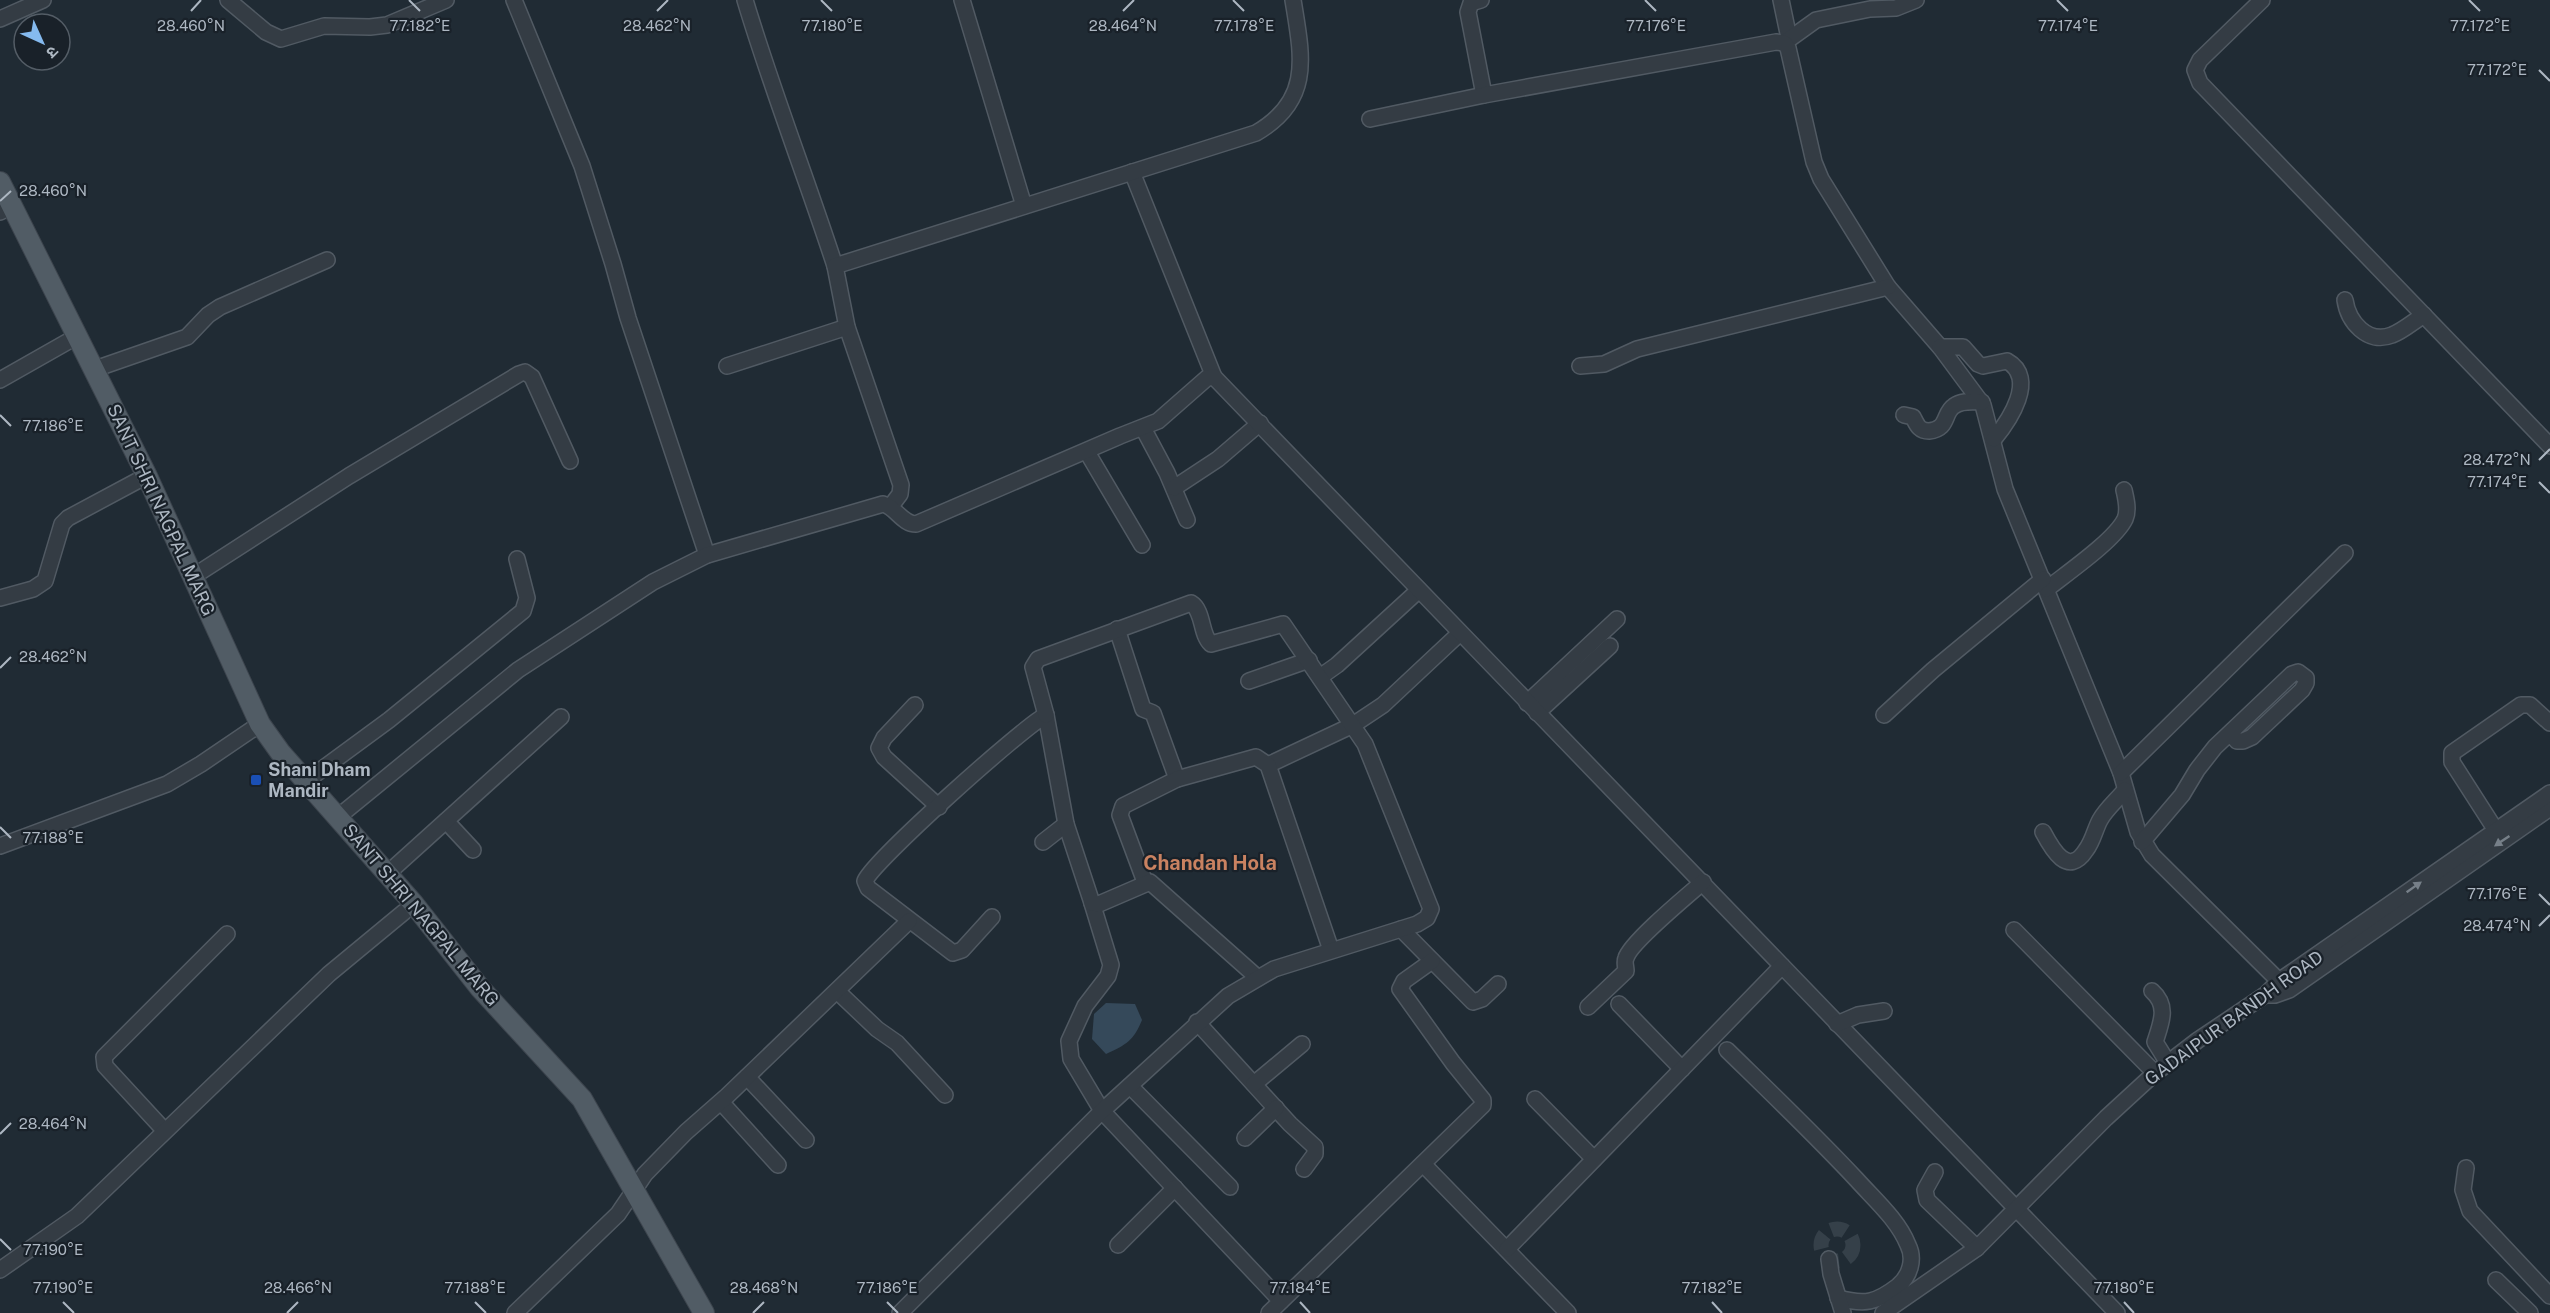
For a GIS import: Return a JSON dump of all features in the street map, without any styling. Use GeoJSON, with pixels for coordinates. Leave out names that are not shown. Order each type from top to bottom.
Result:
{"type":"FeatureCollection","features":[{"type":"Feature","properties":{"kind":"main road","name":"SANT SHRI NAGPAL MARG"},"geometry":{"type":"LineString","coordinates":[[0,182],[95,369],[194,576],[255,727],[338,817],[480,988],[582,1099],[690,1313]]}},
{"type":"Feature","properties":{"kind":"main road","name":"SANT SHRI NAGPAL MARG"},"geometry":{"type":"LineString","coordinates":[[1,210],[137,481],[271,760],[404,912],[472,997],[573,1107],[632,1196],[704,1313]]}},
{"type":"Feature","properties":{"kind":"street"},"geometry":{"type":"LineString","coordinates":[[0,19],[43,0]]}},
{"type":"Feature","properties":{"kind":"street"},"geometry":{"type":"LineString","coordinates":[[228,0],[266,32],[281,39],[324,26],[387,25],[446,0]]}},
{"type":"Feature","properties":{"kind":"street"},"geometry":{"type":"LineString","coordinates":[[514,0],[582,166],[628,318],[707,555]]}},
{"type":"Feature","properties":{"kind":"street"},"geometry":{"type":"LineString","coordinates":[[745,0],[770,83],[809,186],[835,266],[847,327],[901,485],[900,494],[891,506]]}},
{"type":"Feature","properties":{"kind":"street"},"geometry":{"type":"LineString","coordinates":[[962,0],[1024,206]]}},
{"type":"Feature","properties":{"kind":"street"},"geometry":{"type":"LineString","coordinates":[[835,266],[1256,133],[1269,125],[1286,109],[1295,94],[1301,71],[1293,0]]}},
{"type":"Feature","properties":{"kind":"street"},"geometry":{"type":"LineString","coordinates":[[1481,0],[1471,3],[1468,12],[1484,95]]}},
{"type":"Feature","properties":{"kind":"street"},"geometry":{"type":"LineString","coordinates":[[1781,0],[1787,40],[1817,171],[1888,288],[1940,347],[1982,402],[1994,439],[2005,489],[2121,773],[2142,842],[2152,855],[2279,981]]}},
{"type":"Feature","properties":{"kind":"street"},"geometry":{"type":"LineString","coordinates":[[1370,119],[1484,95],[1787,40],[1816,20],[1870,9],[1896,8],[1916,0]]}},
{"type":"Feature","properties":{"kind":"street"},"geometry":{"type":"LineString","coordinates":[[2262,0],[2200,60],[2195,70],[2200,82],[2550,446]]}},
{"type":"Feature","properties":{"kind":"street"},"geometry":{"type":"LineString","coordinates":[[1132,172],[1214,377],[2117,1313]]}},
{"type":"Feature","properties":{"kind":"street"},"geometry":{"type":"LineString","coordinates":[[95,369],[187,337],[220,306],[327,260]]}},
{"type":"Feature","properties":{"kind":"street"},"geometry":{"type":"LineString","coordinates":[[1580,366],[1604,364],[1637,349],[1888,288]]}},
{"type":"Feature","properties":{"kind":"street"},"geometry":{"type":"LineString","coordinates":[[2345,300],[2348,315],[2354,323],[2362,330],[2378,337],[2396,334],[2424,315]]}},
{"type":"Feature","properties":{"kind":"street"},"geometry":{"type":"LineString","coordinates":[[727,366],[847,327]]}},
{"type":"Feature","properties":{"kind":"street"},"geometry":{"type":"LineString","coordinates":[[0,380],[68,342]]}},
{"type":"Feature","properties":{"kind":"street"},"geometry":{"type":"LineString","coordinates":[[1940,347],[1963,347],[1978,364],[1983,366],[2007,361],[2015,367],[2020,391],[2007,423],[1994,439]]}},
{"type":"Feature","properties":{"kind":"street"},"geometry":{"type":"LineString","coordinates":[[194,576],[349,476],[525,372],[532,377],[570,461]]}},
{"type":"Feature","properties":{"kind":"street"},"geometry":{"type":"LineString","coordinates":[[338,817],[518,670],[653,582],[707,555],[883,504],[891,506],[907,522],[916,524],[1158,421],[1207,378],[1214,377]]}},
{"type":"Feature","properties":{"kind":"street"},"geometry":{"type":"LineString","coordinates":[[1904,415],[1913,417],[1923,431],[1934,430],[1946,420],[1950,409],[1955,404],[1982,402]]}},
{"type":"Feature","properties":{"kind":"street"},"geometry":{"type":"LineString","coordinates":[[1174,488],[1218,459],[1260,423]]}},
{"type":"Feature","properties":{"kind":"street"},"geometry":{"type":"LineString","coordinates":[[1143,428],[1174,488],[1187,520]]}},
{"type":"Feature","properties":{"kind":"street"},"geometry":{"type":"LineString","coordinates":[[1087,452],[1142,545]]}},
{"type":"Feature","properties":{"kind":"street"},"geometry":{"type":"LineString","coordinates":[[0,598],[33,589],[45,580],[62,524],[68,518],[137,481]]}},
{"type":"Feature","properties":{"kind":"street"},"geometry":{"type":"LineString","coordinates":[[1884,715],[1933,670],[2104,542],[2124,521],[2127,503],[2124,490]]}},
{"type":"Feature","properties":{"kind":"street"},"geometry":{"type":"LineString","coordinates":[[2121,773],[2345,553]]}},
{"type":"Feature","properties":{"kind":"street"},"geometry":{"type":"LineString","coordinates":[[306,781],[389,720],[523,611],[527,598],[517,558]]}},
{"type":"Feature","properties":{"kind":"street"},"geometry":{"type":"LineString","coordinates":[[1320,677],[1337,665],[1419,590]]}},
{"type":"Feature","properties":{"kind":"street"},"geometry":{"type":"LineString","coordinates":[[900,1313],[1102,1111],[1228,996],[1274,969],[1401,929],[1422,921],[1430,914],[1431,909],[1368,749],[1283,624],[1211,644],[1206,638],[1196,606],[1191,603],[1038,659],[1034,663],[1033,670],[1046,715],[1066,824],[1111,965],[1108,976],[1085,1006],[1068,1047],[1071,1059],[1102,1111],[1281,1301]]}},
{"type":"Feature","properties":{"kind":"street"},"geometry":{"type":"LineString","coordinates":[[1532,708],[1617,619]]}},
{"type":"Feature","properties":{"kind":"street"},"geometry":{"type":"LineString","coordinates":[[1117,629],[1143,709],[1153,713],[1177,779]]}},
{"type":"Feature","properties":{"kind":"street"},"geometry":{"type":"LineString","coordinates":[[1268,765],[1353,725],[1383,705],[1460,633]]}},
{"type":"Feature","properties":{"kind":"street"},"geometry":{"type":"LineString","coordinates":[[1532,708],[1610,646]]}},
{"type":"Feature","properties":{"kind":"street"},"geometry":{"type":"LineString","coordinates":[[1249,681],[1309,660]]}},
{"type":"Feature","properties":{"kind":"street"},"geometry":{"type":"LineString","coordinates":[[2142,842],[2182,795],[2208,755],[2292,674],[2298,672],[2306,678],[2306,683],[2301,690],[2252,736],[2243,741],[2237,741],[2230,734]]}},
{"type":"Feature","properties":{"kind":"street"},"geometry":{"type":"LineString","coordinates":[[915,705],[884,738],[879,748],[884,757],[939,807]]}},
{"type":"Feature","properties":{"kind":"street"},"geometry":{"type":"LineString","coordinates":[[2495,829],[2452,762],[2452,753],[2521,705],[2530,705],[2550,723]]}},
{"type":"Feature","properties":{"kind":"street"},"geometry":{"type":"LineString","coordinates":[[992,918],[962,950],[954,954],[868,888],[865,881],[894,848],[1009,743],[1046,715]]}},
{"type":"Feature","properties":{"kind":"street"},"geometry":{"type":"LineString","coordinates":[[387,874],[561,717]]}},
{"type":"Feature","properties":{"kind":"street"},"geometry":{"type":"LineString","coordinates":[[0,846],[167,784],[201,765],[255,727]]}},
{"type":"Feature","properties":{"kind":"street"},"geometry":{"type":"LineString","coordinates":[[1145,882],[1120,814],[1123,806],[1177,779],[1256,758],[1268,765],[1331,950]]}},
{"type":"Feature","properties":{"kind":"street"},"geometry":{"type":"LineString","coordinates":[[2043,832],[2056,855],[2069,861],[2075,861],[2086,851],[2105,813],[2125,790]]}},
{"type":"Feature","properties":{"kind":"street","name":"GADAIPUR BANDH ROAD"},"geometry":{"type":"LineString","coordinates":[[1883,1313],[1977,1248],[2106,1118],[2155,1073],[2265,995],[2279,981],[2550,793]]}},
{"type":"Feature","properties":{"kind":"street"},"geometry":{"type":"LineString","coordinates":[[2265,995],[2275,995],[2289,990],[2550,808]]}},
{"type":"Feature","properties":{"kind":"street"},"geometry":{"type":"LineString","coordinates":[[446,821],[473,850]]}},
{"type":"Feature","properties":{"kind":"street"},"geometry":{"type":"LineString","coordinates":[[1043,842],[1066,824]]}},
{"type":"Feature","properties":{"kind":"street"},"geometry":{"type":"LineString","coordinates":[[1092,903],[1099,904],[1145,882],[1155,884],[1258,978]]}},
{"type":"Feature","properties":{"kind":"street"},"geometry":{"type":"LineString","coordinates":[[1588,1007],[1626,972],[1626,957],[1636,944],[1703,882]]}},
{"type":"Feature","properties":{"kind":"street"},"geometry":{"type":"LineString","coordinates":[[0,1270],[77,1216],[164,1130],[330,974],[404,912]]}},
{"type":"Feature","properties":{"kind":"street"},"geometry":{"type":"LineString","coordinates":[[514,1313],[618,1214],[645,1174],[909,921]]}},
{"type":"Feature","properties":{"kind":"street"},"geometry":{"type":"LineString","coordinates":[[1401,929],[1473,1002],[1482,999],[1498,984]]}},
{"type":"Feature","properties":{"kind":"street"},"geometry":{"type":"LineString","coordinates":[[2014,930],[2155,1073]]}},
{"type":"Feature","properties":{"kind":"street"},"geometry":{"type":"LineString","coordinates":[[164,1130],[105,1066],[104,1057],[227,934]]}},
{"type":"Feature","properties":{"kind":"street"},"geometry":{"type":"LineString","coordinates":[[1269,1313],[1482,1107],[1483,1102],[1400,989],[1404,981],[1432,961]]}},
{"type":"Feature","properties":{"kind":"street"},"geometry":{"type":"LineString","coordinates":[[1507,1249],[1782,966]]}},
{"type":"Feature","properties":{"kind":"street"},"geometry":{"type":"LineString","coordinates":[[837,991],[877,1029],[897,1044],[945,1095]]}},
{"type":"Feature","properties":{"kind":"street"},"geometry":{"type":"LineString","coordinates":[[2152,991],[2159,997],[2163,1017],[2155,1042],[2168,1063]]}},
{"type":"Feature","properties":{"kind":"street"},"geometry":{"type":"LineString","coordinates":[[1619,1004],[1682,1069]]}},
{"type":"Feature","properties":{"kind":"street"},"geometry":{"type":"LineString","coordinates":[[1837,1024],[1858,1015],[1884,1011]]}},
{"type":"Feature","properties":{"kind":"street"},"geometry":{"type":"LineString","coordinates":[[1197,1022],[1315,1147],[1315,1154],[1304,1169]]}},
{"type":"Feature","properties":{"kind":"street"},"geometry":{"type":"LineString","coordinates":[[1254,1084],[1302,1044]]}},
{"type":"Feature","properties":{"kind":"street"},"geometry":{"type":"LineString","coordinates":[[1727,1050],[1894,1221],[1909,1246],[1912,1257],[1911,1267],[1901,1283],[1889,1292],[1866,1303],[1840,1306],[1829,1259]]}},
{"type":"Feature","properties":{"kind":"street"},"geometry":{"type":"LineString","coordinates":[[747,1077],[806,1140]]}},
{"type":"Feature","properties":{"kind":"street"},"geometry":{"type":"LineString","coordinates":[[1130,1086],[1230,1187]]}},
{"type":"Feature","properties":{"kind":"street"},"geometry":{"type":"LineString","coordinates":[[1535,1099],[1594,1159]]}},
{"type":"Feature","properties":{"kind":"street"},"geometry":{"type":"LineString","coordinates":[[721,1102],[778,1165]]}},
{"type":"Feature","properties":{"kind":"street"},"geometry":{"type":"LineString","coordinates":[[1245,1138],[1276,1108]]}},
{"type":"Feature","properties":{"kind":"street"},"geometry":{"type":"LineString","coordinates":[[1423,1164],[1568,1313]]}},
{"type":"Feature","properties":{"kind":"street"},"geometry":{"type":"LineString","coordinates":[[2466,1168],[2462,1180],[2470,1211],[2550,1296]]}},
{"type":"Feature","properties":{"kind":"street"},"geometry":{"type":"LineString","coordinates":[[1935,1172],[1925,1190],[1928,1200],[1977,1248]]}},
{"type":"Feature","properties":{"kind":"street"},"geometry":{"type":"LineString","coordinates":[[1118,1245],[1175,1188]]}},
{"type":"Feature","properties":{"kind":"street"},"geometry":{"type":"LineString","coordinates":[[2496,1280],[2530,1313]]}},
{"type":"Feature","properties":{"kind":"water"},"geometry":{"type":"Polygon","coordinates":[[[1106,1003],[1135,1004],[1142,1020],[1128,1041],[1106,1054],[1092,1039],[1094,1014],[1106,1003]]]}},
{"type":"Feature","properties":{"kind":"tunnel"},"geometry":{"type":"LineString","coordinates":[[1837,1229],[1848,1234],[1853,1245],[1848,1256],[1837,1261],[1826,1256],[1821,1245],[1826,1234],[1837,1229]]}},
{"type":"Feature","properties":{"kind":"place","name":"Shani Dham Mandir"},"geometry":{"type":"Point","coordinates":[256,780]}},
{"type":"Feature","properties":{"kind":"district","name":"Chandan Hola"},"geometry":{"type":"Point","coordinates":[1210,863]}}]}
